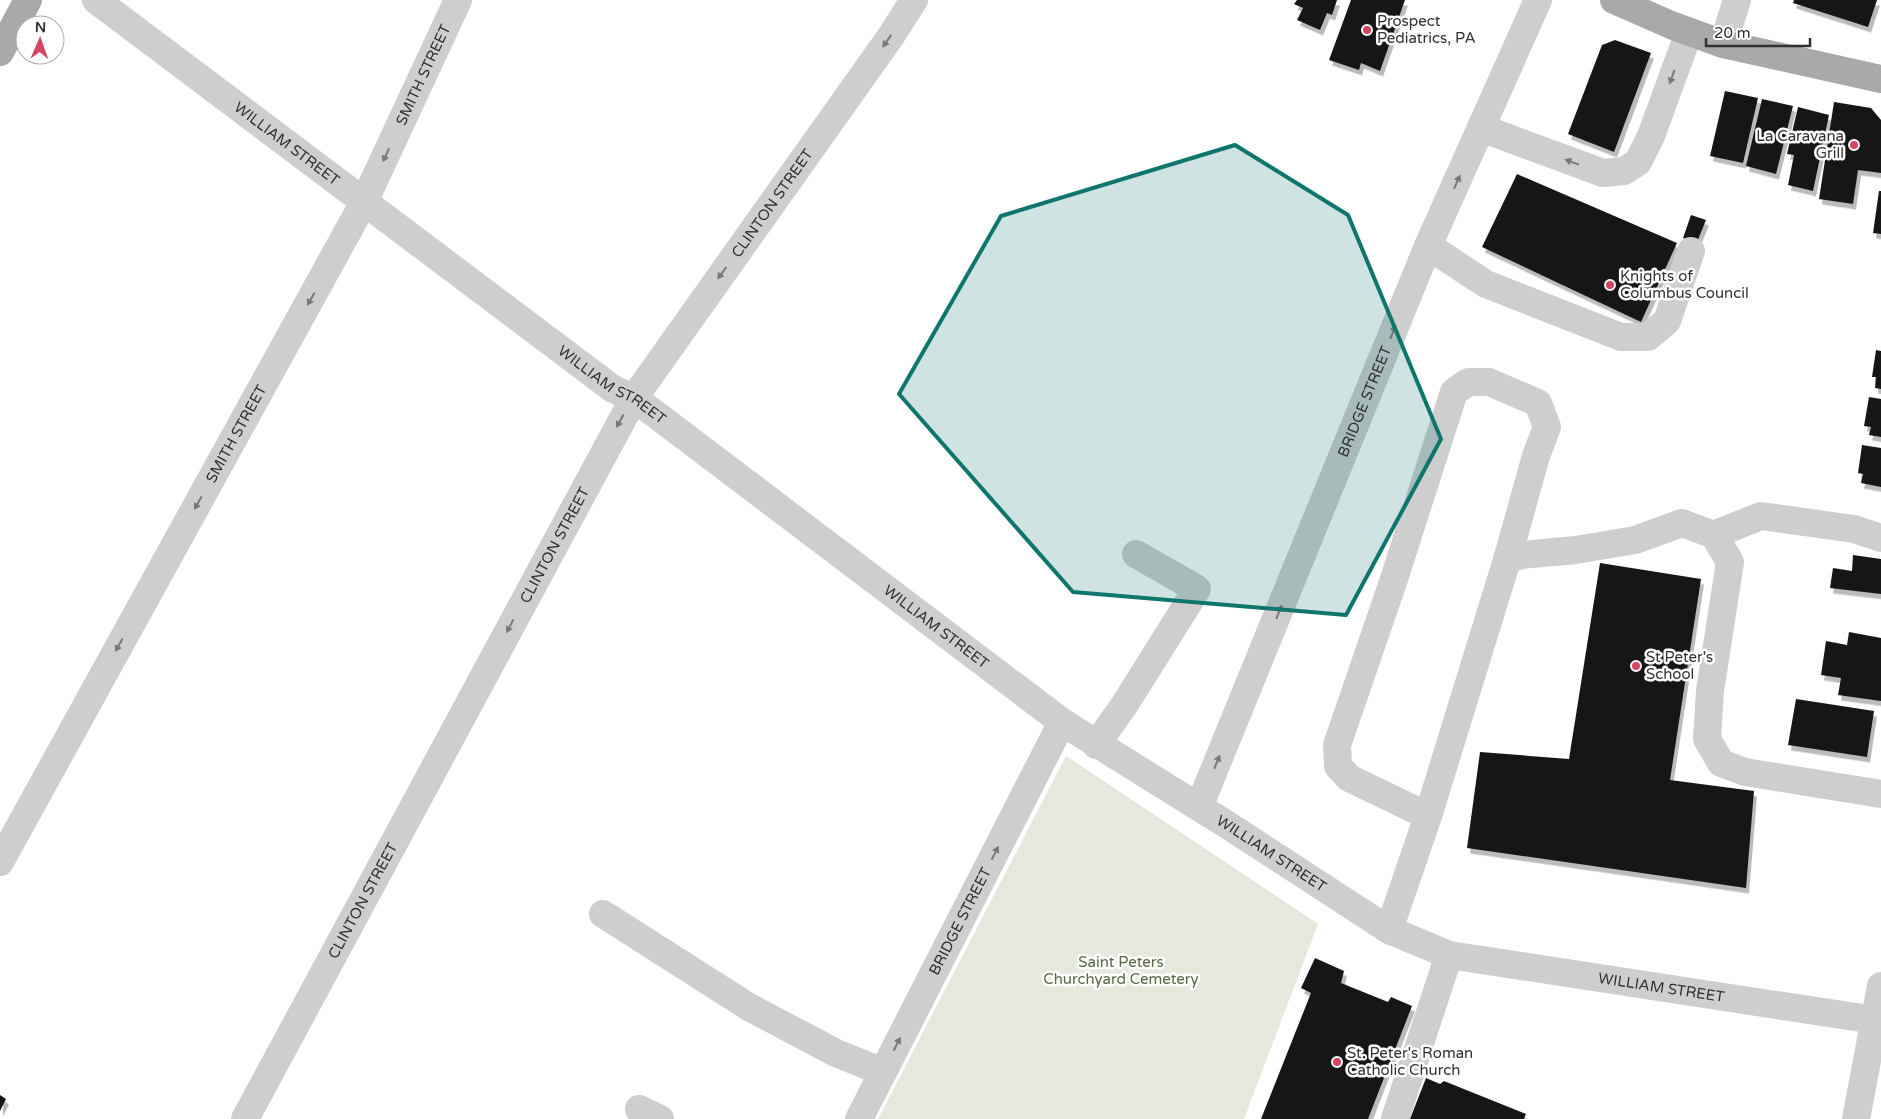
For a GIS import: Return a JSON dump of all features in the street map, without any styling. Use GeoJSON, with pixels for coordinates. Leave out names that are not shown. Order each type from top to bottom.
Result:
{"type":"FeatureCollection","features":[{"type":"Feature","properties":{"kind":"main road"},"geometry":{"type":"LineString","coordinates":[[0,52],[28,0]]}},
{"type":"Feature","properties":{"kind":"main road"},"geometry":{"type":"LineString","coordinates":[[1614,0],[1689,32],[1723,44],[1881,79]]}},
{"type":"Feature","properties":{"kind":"street","name":"WILLIAM STREET"},"geometry":{"type":"LineString","coordinates":[[96,0],[613,390],[634,398],[1062,722],[1389,930],[1449,955],[1878,1021]]}},
{"type":"Feature","properties":{"kind":"street","name":"SMITH STREET"},"geometry":{"type":"LineString","coordinates":[[4,847],[364,202],[458,0]]}},
{"type":"Feature","properties":{"kind":"street","name":"CLINTON STREET"},"geometry":{"type":"LineString","coordinates":[[245,1119],[634,398],[885,44],[914,0]]}},
{"type":"Feature","properties":{"kind":"street","name":"BRIDGE STREET"},"geometry":{"type":"LineString","coordinates":[[1198,807],[1428,246],[1538,0]]}},
{"type":"Feature","properties":{"kind":"street"},"geometry":{"type":"LineString","coordinates":[[1723,44],[1737,0]]}},
{"type":"Feature","properties":{"kind":"street"},"geometry":{"type":"LineString","coordinates":[[1481,128],[1603,173],[1624,171],[1638,162],[1651,136],[1689,32]]}},
{"type":"Feature","properties":{"kind":"street"},"geometry":{"type":"LineString","coordinates":[[1428,246],[1486,284],[1621,337],[1648,337],[1667,321],[1691,251]]}},
{"type":"Feature","properties":{"kind":"street"},"geometry":{"type":"LineString","coordinates":[[1389,930],[1428,816],[1507,560],[1536,456],[1547,427],[1538,403],[1489,382],[1468,382],[1454,392],[1396,573],[1337,745],[1338,766],[1349,778],[1428,816]]}},
{"type":"Feature","properties":{"kind":"street"},"geometry":{"type":"LineString","coordinates":[[1713,535],[1761,516],[1854,530],[1881,538]]}},
{"type":"Feature","properties":{"kind":"street"},"geometry":{"type":"LineString","coordinates":[[1507,560],[1521,556],[1576,550],[1635,540],[1682,524],[1713,535],[1730,562],[1710,691],[1708,739],[1721,763],[1746,772],[1881,794]]}},
{"type":"Feature","properties":{"kind":"street"},"geometry":{"type":"LineString","coordinates":[[1096,745],[1125,704],[1197,589],[1136,554]]}},
{"type":"Feature","properties":{"kind":"street","name":"BRIDGE STREET"},"geometry":{"type":"LineString","coordinates":[[859,1119],[1062,722]]}},
{"type":"Feature","properties":{"kind":"street"},"geometry":{"type":"LineString","coordinates":[[603,914],[749,1007],[836,1053],[883,1072]]}},
{"type":"Feature","properties":{"kind":"street"},"geometry":{"type":"LineString","coordinates":[[1395,1119],[1449,955]]}},
{"type":"Feature","properties":{"kind":"street"},"geometry":{"type":"LineString","coordinates":[[1856,1119],[1878,1021],[1881,986]]}},
{"type":"Feature","properties":{"kind":"highlighted area"},"geometry":{"type":"Polygon","coordinates":[[[1235,145],[1348,215],[1441,439],[1346,615],[1073,592],[899,394],[1001,216],[1235,145]]]}},
{"type":"Feature","properties":{"kind":"green space","name":"Saint Peters Churchyard Cemetery"},"geometry":{"type":"Polygon","coordinates":[[[1066,756],[1318,924],[1244,1119],[878,1119],[1066,756]]]}},
{"type":"Feature","properties":{"kind":"building"},"geometry":{"type":"Polygon","coordinates":[[[1297,0],[1337,0],[1332,15],[1327,13],[1320,30],[1297,20],[1303,8],[1294,4],[1297,0]]]}},
{"type":"Feature","properties":{"kind":"building","name":"Prospect Pediatrics, PA"},"geometry":{"type":"Polygon","coordinates":[[[1351,0],[1405,0],[1380,71],[1361,63],[1359,70],[1329,60],[1351,0]]]}},
{"type":"Feature","properties":{"kind":"building"},"geometry":{"type":"Polygon","coordinates":[[[1794,0],[1877,0],[1868,27],[1793,3],[1794,0]]]}},
{"type":"Feature","properties":{"kind":"building"},"geometry":{"type":"Polygon","coordinates":[[[1615,40],[1651,53],[1614,152],[1568,134],[1602,45],[1615,40]]]}},
{"type":"Feature","properties":{"kind":"building"},"geometry":{"type":"Polygon","coordinates":[[[1725,91],[1758,98],[1743,163],[1710,156],[1725,91]]]}},
{"type":"Feature","properties":{"kind":"building"},"geometry":{"type":"Polygon","coordinates":[[[1762,99],[1793,106],[1776,174],[1746,166],[1762,99]]]}},
{"type":"Feature","properties":{"kind":"building","name":"La Caravana Grill"},"geometry":{"type":"Polygon","coordinates":[[[1834,102],[1871,108],[1881,120],[1881,173],[1858,170],[1853,204],[1819,199],[1834,102]]]}},
{"type":"Feature","properties":{"kind":"building"},"geometry":{"type":"Polygon","coordinates":[[[1798,107],[1829,115],[1813,191],[1788,185],[1794,155],[1787,154],[1798,107]]]}},
{"type":"Feature","properties":{"kind":"building","name":"Knights of Columbus Council"},"geometry":{"type":"Polygon","coordinates":[[[1517,174],[1677,243],[1641,322],[1482,247],[1517,174]]]}},
{"type":"Feature","properties":{"kind":"building"},"geometry":{"type":"Polygon","coordinates":[[[1879,191],[1881,191],[1881,234],[1873,233],[1879,191]]]}},
{"type":"Feature","properties":{"kind":"building"},"geometry":{"type":"Polygon","coordinates":[[[1691,215],[1706,220],[1697,242],[1683,238],[1691,215]]]}},
{"type":"Feature","properties":{"kind":"building"},"geometry":{"type":"Polygon","coordinates":[[[1876,350],[1881,351],[1881,389],[1875,388],[1876,377],[1872,377],[1876,350]]]}},
{"type":"Feature","properties":{"kind":"building"},"geometry":{"type":"Polygon","coordinates":[[[1869,397],[1881,399],[1881,437],[1869,435],[1871,427],[1864,426],[1869,397]]]}},
{"type":"Feature","properties":{"kind":"building"},"geometry":{"type":"Polygon","coordinates":[[[1862,445],[1881,448],[1881,487],[1861,483],[1863,474],[1858,473],[1862,445]]]}},
{"type":"Feature","properties":{"kind":"building"},"geometry":{"type":"Polygon","coordinates":[[[1853,555],[1881,559],[1881,594],[1830,588],[1833,568],[1852,571],[1853,555]]]}},
{"type":"Feature","properties":{"kind":"building","name":"St Peter's School"},"geometry":{"type":"Polygon","coordinates":[[[1600,563],[1701,579],[1670,780],[1754,791],[1746,888],[1467,848],[1480,752],[1569,759],[1600,563]]]}},
{"type":"Feature","properties":{"kind":"building"},"geometry":{"type":"Polygon","coordinates":[[[1849,632],[1881,638],[1881,701],[1838,695],[1841,678],[1821,675],[1826,641],[1847,645],[1849,632]]]}},
{"type":"Feature","properties":{"kind":"building"},"geometry":{"type":"Polygon","coordinates":[[[1796,699],[1874,711],[1867,757],[1788,745],[1796,699]]]}},
{"type":"Feature","properties":{"kind":"building","name":"St. Peter's Roman Catholic Church"},"geometry":{"type":"Polygon","coordinates":[[[1315,958],[1344,971],[1341,983],[1388,1002],[1391,997],[1412,1006],[1368,1119],[1261,1119],[1311,993],[1301,988],[1315,958]]]}},
{"type":"Feature","properties":{"kind":"building"},"geometry":{"type":"Polygon","coordinates":[[[1426,1078],[1440,1084],[1444,1081],[1526,1114],[1524,1119],[1410,1119],[1426,1078]]]}},
{"type":"Feature","properties":{"kind":"building"},"geometry":{"type":"Polygon","coordinates":[[[0,1095],[6,1099],[0,1111],[0,1095]]]}},
{"type":"Feature","properties":{"kind":"place","name":"Prospect Pediatrics, PA"},"geometry":{"type":"Point","coordinates":[1367,30]}},
{"type":"Feature","properties":{"kind":"place","name":"La Caravana Grill"},"geometry":{"type":"Point","coordinates":[1854,145]}},
{"type":"Feature","properties":{"kind":"place","name":"Knights of Columbus Council"},"geometry":{"type":"Point","coordinates":[1610,285]}},
{"type":"Feature","properties":{"kind":"place","name":"St Peter's School"},"geometry":{"type":"Point","coordinates":[1636,666]}},
{"type":"Feature","properties":{"kind":"place","name":"St. Peter's Roman Catholic Church"},"geometry":{"type":"Point","coordinates":[1337,1062]}}]}
